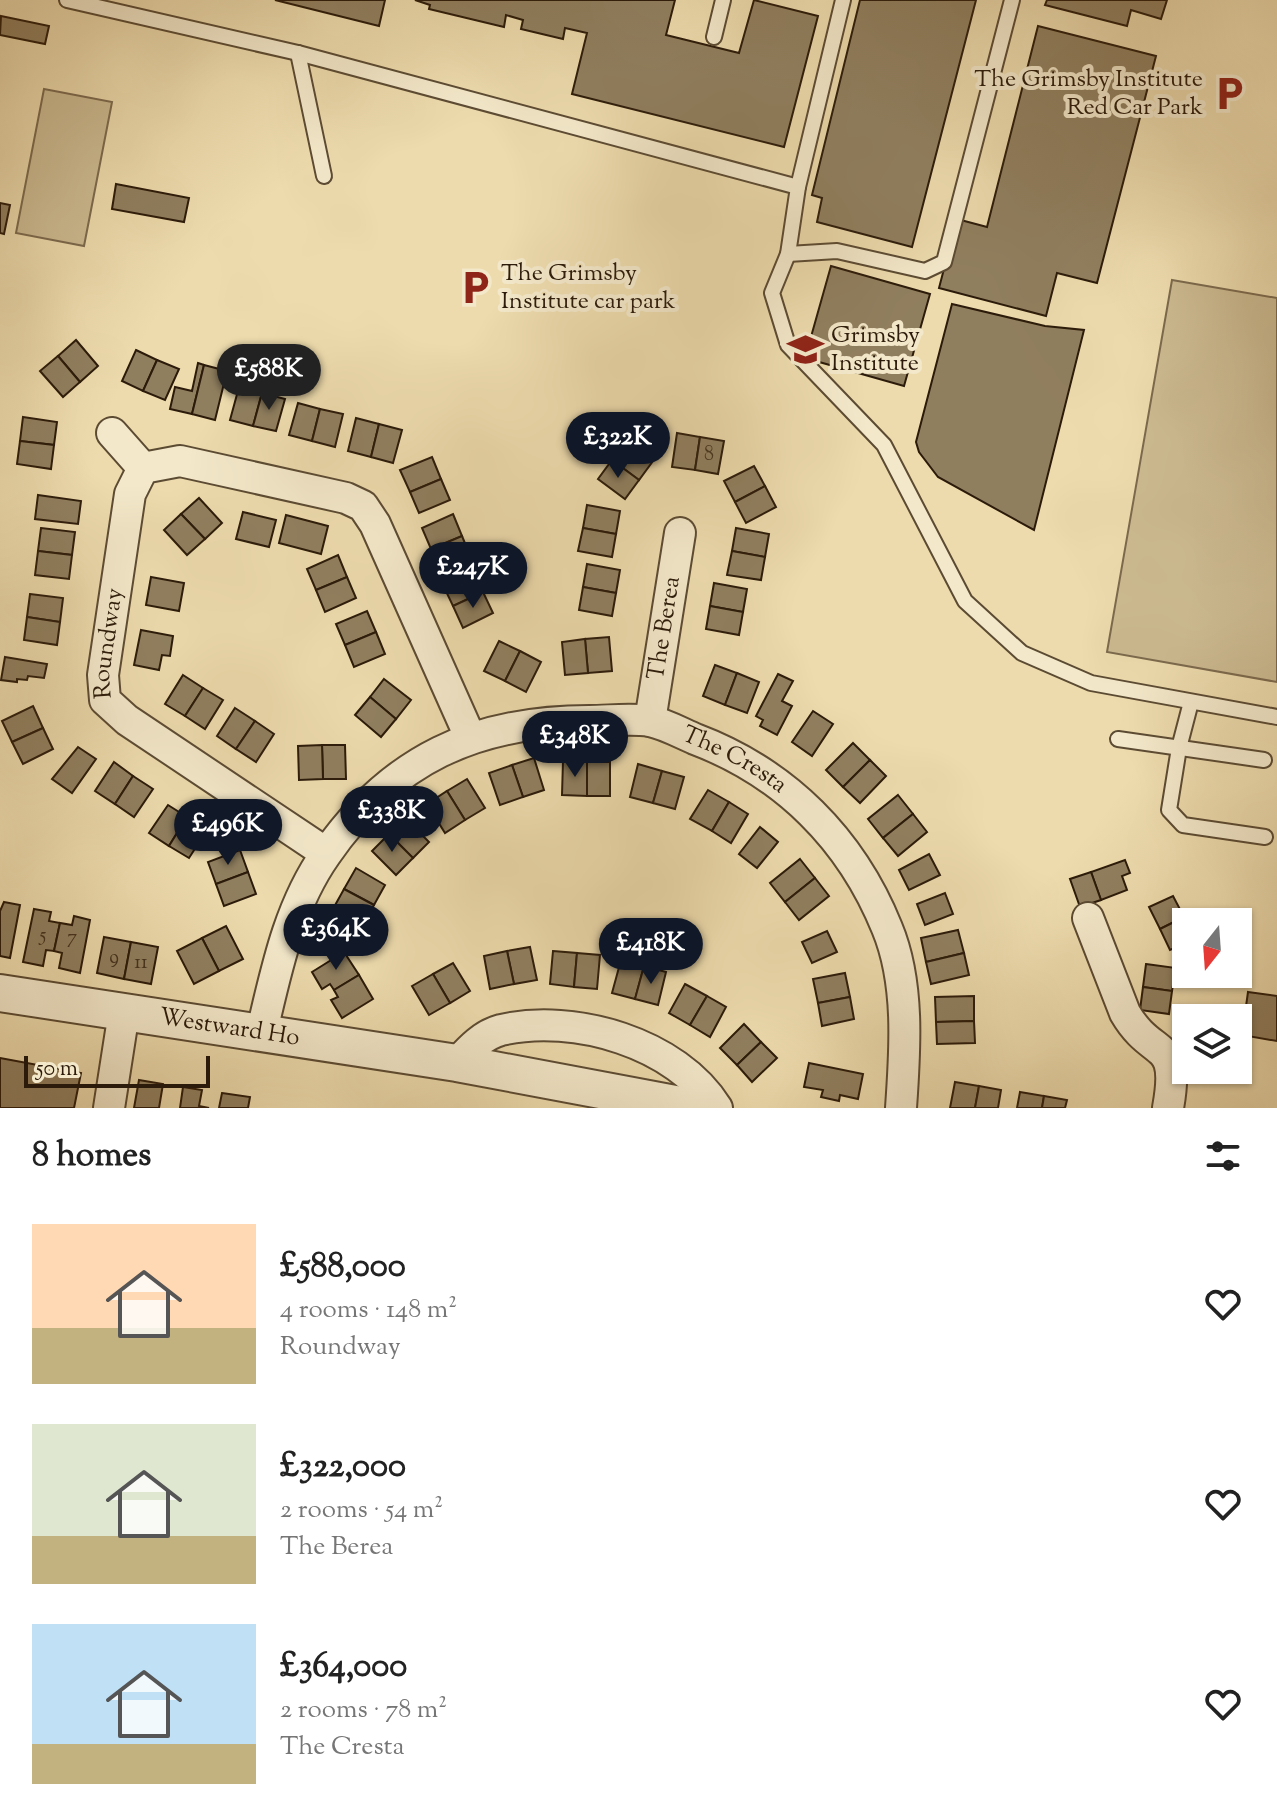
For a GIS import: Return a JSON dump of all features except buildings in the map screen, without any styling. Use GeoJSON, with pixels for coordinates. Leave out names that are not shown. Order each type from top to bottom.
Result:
{"type":"FeatureCollection","features":[{"type":"Feature","properties":{"kind":"street"},"geometry":{"type":"LineString","coordinates":[[112,433],[143,468],[180,461],[346,498],[363,506],[375,524],[470,737]]}},
{"type":"Feature","properties":{"kind":"street","name":"Roundway"},"geometry":{"type":"LineString","coordinates":[[143,468],[130,494],[103,675],[105,700],[127,720],[326,853]]}},
{"type":"Feature","properties":{"kind":"street","name":"The Berea"},"geometry":{"type":"LineString","coordinates":[[650,721],[680,533]]}},
{"type":"Feature","properties":{"kind":"street","name":"The Cresta"},"geometry":{"type":"LineString","coordinates":[[261,1035],[283,943],[304,890],[326,853],[357,815],[386,788],[427,758],[470,737],[503,728],[558,721],[650,721],[716,747],[775,779],[822,821],[861,873],[889,931],[902,995],[901,1108]]}},
{"type":"Feature","properties":{"kind":"street"},"geometry":{"type":"LineString","coordinates":[[1088,918],[1125,1013],[1133,1026],[1167,1053],[1173,1067],[1168,1108]]}},
{"type":"Feature","properties":{"kind":"street","name":"Westward Ho"},"geometry":{"type":"LineString","coordinates":[[0,993],[457,1063],[696,1108]]}},
{"type":"Feature","properties":{"kind":"street"},"geometry":{"type":"LineString","coordinates":[[109,1108],[124,1012]]}},
{"type":"Feature","properties":{"kind":"street"},"geometry":{"type":"LineString","coordinates":[[457,1063],[474,1044],[498,1030],[544,1026],[591,1030],[638,1046],[678,1067],[705,1089],[717,1108]]}},
{"type":"Feature","properties":{"kind":"lane"},"geometry":{"type":"LineString","coordinates":[[67,0],[298,53],[798,187]]}},
{"type":"Feature","properties":{"kind":"lane"},"geometry":{"type":"LineString","coordinates":[[714,37],[723,0]]}},
{"type":"Feature","properties":{"kind":"lane"},"geometry":{"type":"LineString","coordinates":[[843,0],[798,187],[788,254],[772,293],[788,345],[884,445],[965,601],[1022,653],[1091,683],[1277,717]]}},
{"type":"Feature","properties":{"kind":"lane"},"geometry":{"type":"LineString","coordinates":[[788,254],[837,251],[925,271],[944,262],[1012,0]]}},
{"type":"Feature","properties":{"kind":"lane"},"geometry":{"type":"LineString","coordinates":[[298,53],[324,176]]}},
{"type":"Feature","properties":{"kind":"lane"},"geometry":{"type":"LineString","coordinates":[[1191,702],[1179,748],[1169,810],[1183,825],[1265,837]]}},
{"type":"Feature","properties":{"kind":"lane"},"geometry":{"type":"LineString","coordinates":[[1118,739],[1264,760]]}},
{"type":"Feature","properties":{"kind":"shaded area"},"geometry":{"type":"Polygon","coordinates":[[[44,89],[112,102],[84,246],[16,233],[44,89]]]}},
{"type":"Feature","properties":{"kind":"shaded area"},"geometry":{"type":"Polygon","coordinates":[[[1172,280],[1277,298],[1277,682],[1107,652],[1172,280]]]}},
{"type":"Feature","properties":{"kind":"place","name":"The Grimsby Institute Red Car Park"},"geometry":{"type":"Point","coordinates":[1229,94]}},
{"type":"Feature","properties":{"kind":"place","name":"The Grimsby Institute car park"},"geometry":{"type":"Point","coordinates":[475,288]}},
{"type":"Feature","properties":{"kind":"place","name":"Grimsby Institute"},"geometry":{"type":"Point","coordinates":[805,350]}}]}
